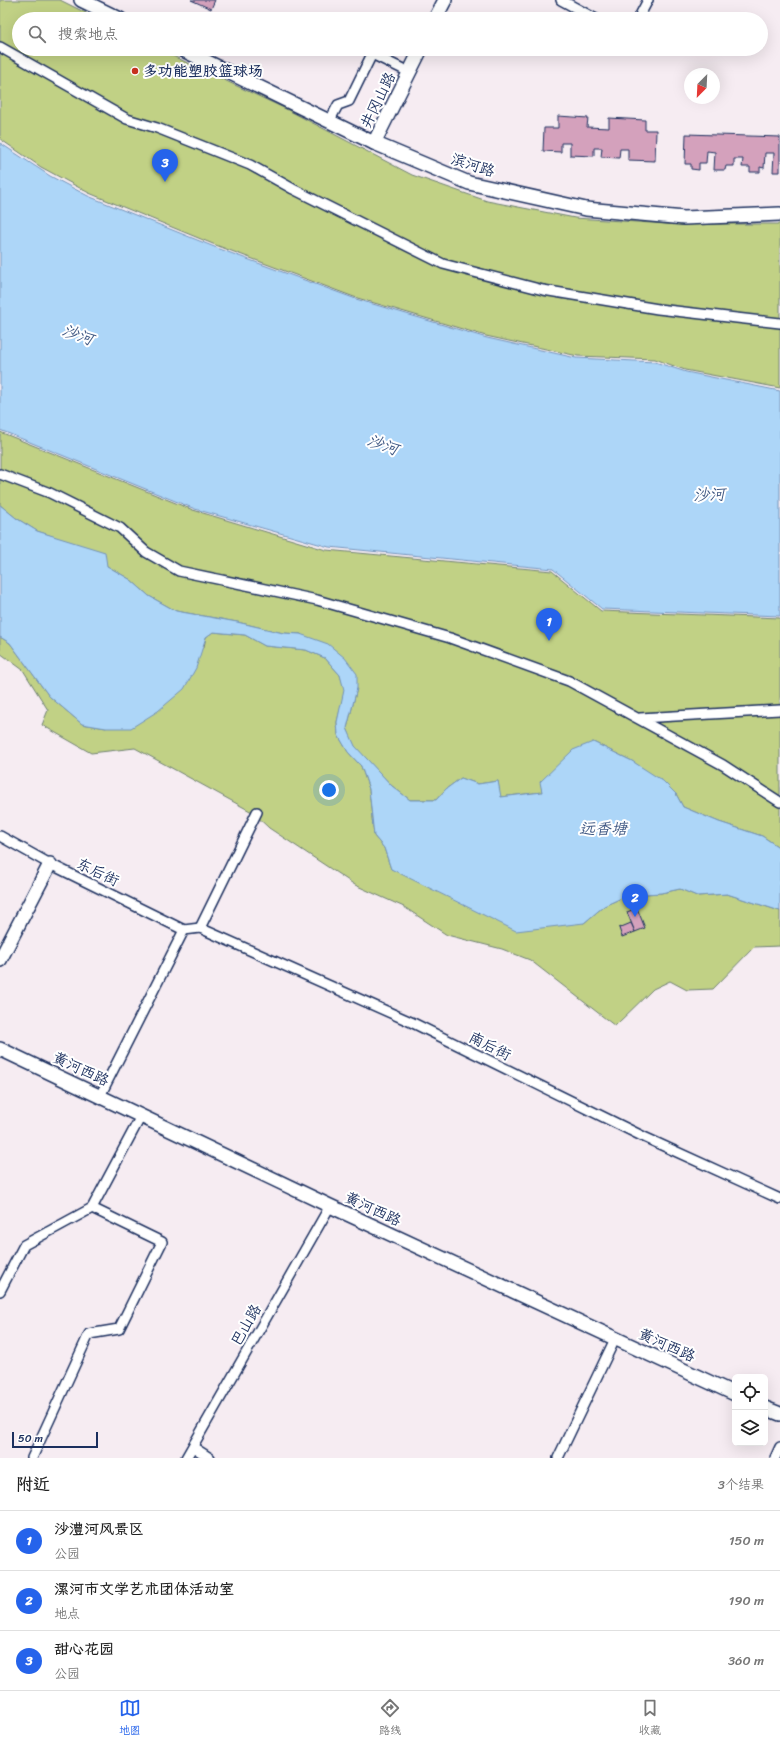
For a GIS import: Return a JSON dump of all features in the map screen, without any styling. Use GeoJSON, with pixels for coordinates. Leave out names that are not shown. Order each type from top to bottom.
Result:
{"type":"FeatureCollection","features":[{"type":"Feature","properties":{"kind":"street"},"geometry":{"type":"LineString","coordinates":[[81,0],[106,12]]}},
{"type":"Feature","properties":{"kind":"street"},"geometry":{"type":"LineString","coordinates":[[439,12],[445,0]]}},
{"type":"Feature","properties":{"kind":"street"},"geometry":{"type":"LineString","coordinates":[[561,0],[583,12]]}},
{"type":"Feature","properties":{"kind":"street"},"geometry":{"type":"LineString","coordinates":[[642,12],[648,0]]}},
{"type":"Feature","properties":{"kind":"street"},"geometry":{"type":"LineString","coordinates":[[0,47],[12,54]]}},
{"type":"Feature","properties":{"kind":"street"},"geometry":{"type":"LineString","coordinates":[[16,56],[127,119],[158,128],[250,165],[314,200],[443,264],[543,290],[658,309],[780,323]]}},
{"type":"Feature","properties":{"kind":"street","name":"滨河路"},"geometry":{"type":"LineString","coordinates":[[195,56],[374,143],[469,183],[586,209],[684,218],[780,214]]}},
{"type":"Feature","properties":{"kind":"street"},"geometry":{"type":"LineString","coordinates":[[329,122],[338,105],[349,101],[371,56]]}},
{"type":"Feature","properties":{"kind":"street"},"geometry":{"type":"LineString","coordinates":[[376,56],[409,72]]}},
{"type":"Feature","properties":{"kind":"street","name":"井冈山路"},"geometry":{"type":"LineString","coordinates":[[374,143],[417,56]]}},
{"type":"Feature","properties":{"kind":"street"},"geometry":{"type":"LineString","coordinates":[[0,474],[50,493],[120,528],[146,552],[179,571],[317,600],[450,638],[562,678],[640,718],[723,765],[780,802]]}},
{"type":"Feature","properties":{"kind":"street"},"geometry":{"type":"LineString","coordinates":[[640,718],[780,710]]}},
{"type":"Feature","properties":{"kind":"street"},"geometry":{"type":"LineString","coordinates":[[100,1096],[184,930],[200,928],[257,812]]}},
{"type":"Feature","properties":{"kind":"street","name":"东后街"},"geometry":{"type":"LineString","coordinates":[[0,836],[50,864],[184,930]]}},
{"type":"Feature","properties":{"kind":"street"},"geometry":{"type":"LineString","coordinates":[[0,960],[50,864]]}},
{"type":"Feature","properties":{"kind":"street","name":"南后街"},"geometry":{"type":"LineString","coordinates":[[200,928],[411,1022],[637,1133],[780,1199]]}},
{"type":"Feature","properties":{"kind":"street","name":"黄河西路"},"geometry":{"type":"LineString","coordinates":[[0,1049],[330,1206],[732,1393]]}},
{"type":"Feature","properties":{"kind":"street"},"geometry":{"type":"LineString","coordinates":[[0,1291],[24,1245],[92,1208],[141,1116]]}},
{"type":"Feature","properties":{"kind":"street","name":"巴山路"},"geometry":{"type":"LineString","coordinates":[[186,1458],[330,1206]]}},
{"type":"Feature","properties":{"kind":"street"},"geometry":{"type":"LineString","coordinates":[[32,1458],[89,1334],[119,1328],[162,1242],[92,1208]]}},
{"type":"Feature","properties":{"kind":"street"},"geometry":{"type":"LineString","coordinates":[[558,1458],[615,1339]]}},
{"type":"Feature","properties":{"kind":"street"},"geometry":{"type":"LineString","coordinates":[[768,1409],[780,1414]]}},
{"type":"Feature","properties":{"kind":"street"},"geometry":{"type":"LineString","coordinates":[[193,1447],[210,1458]]}},
{"type":"Feature","properties":{"kind":"street"},"geometry":{"type":"LineString","coordinates":[[775,1458],[780,1447]]}},
{"type":"Feature","properties":{"kind":"green space"},"geometry":{"type":"Polygon","coordinates":[[[0,0],[60,0],[84,12],[12,12],[12,56],[173,56],[288,110],[412,175],[487,201],[575,218],[667,224],[780,224],[780,388],[685,370],[655,359],[578,356],[486,336],[354,297],[213,244],[89,193],[41,167],[0,139],[0,0]]]}},
{"type":"Feature","properties":{"kind":"green space"},"geometry":{"type":"Polygon","coordinates":[[[0,432],[193,510],[326,550],[552,571],[601,611],[780,618],[780,848],[762,836],[719,822],[683,807],[676,794],[632,761],[593,742],[541,782],[542,792],[500,797],[498,781],[478,784],[461,778],[446,789],[436,800],[410,800],[392,786],[354,746],[347,728],[357,688],[301,634],[283,633],[237,622],[176,611],[149,596],[131,580],[58,538],[37,531],[16,518],[0,505],[0,432]]]}},
{"type":"Feature","properties":{"kind":"green space"},"geometry":{"type":"Polygon","coordinates":[[[213,632],[245,635],[265,646],[306,650],[325,658],[340,675],[345,690],[337,722],[338,735],[348,752],[361,766],[369,789],[374,836],[384,848],[391,869],[584,923],[604,906],[628,895],[661,893],[680,889],[697,896],[727,894],[780,911],[780,946],[754,947],[713,989],[687,990],[670,981],[653,989],[615,1026],[530,960],[502,949],[447,935],[404,907],[355,885],[269,828],[252,812],[135,748],[91,753],[42,725],[48,710],[23,670],[0,653],[0,637],[10,643],[49,696],[82,724],[106,728],[204,647],[206,637],[213,632]]]}},
{"type":"Feature","properties":{"kind":"water","name":"沙河"},"geometry":{"type":"Polygon","coordinates":[[[0,143],[50,176],[88,196],[217,248],[356,299],[487,338],[576,358],[655,362],[686,372],[780,391],[780,616],[602,609],[553,569],[329,547],[195,509],[0,430],[0,143]]]}},
{"type":"Feature","properties":{"kind":"water","name":"远香塘"},"geometry":{"type":"Polygon","coordinates":[[[0,505],[16,518],[37,531],[105,552],[107,566],[131,580],[149,596],[176,611],[237,622],[283,633],[300,634],[328,644],[345,658],[357,674],[357,688],[347,728],[355,746],[392,786],[410,800],[436,800],[446,789],[461,778],[478,784],[498,781],[501,797],[542,792],[540,782],[573,750],[593,742],[632,761],[663,781],[676,794],[683,807],[719,822],[762,836],[780,848],[780,911],[727,894],[697,896],[680,889],[661,893],[628,895],[604,906],[584,923],[516,931],[391,869],[384,848],[374,836],[369,789],[361,766],[348,752],[338,735],[337,722],[344,690],[340,675],[325,658],[306,650],[265,646],[245,635],[213,632],[206,637],[196,668],[184,689],[158,711],[131,728],[106,728],[82,724],[49,696],[10,643],[0,637],[0,505]]]}},
{"type":"Feature","properties":{"kind":"building"},"geometry":{"type":"Polygon","coordinates":[[[191,0],[215,0],[211,9],[191,0]]]}},
{"type":"Feature","properties":{"kind":"building"},"geometry":{"type":"Polygon","coordinates":[[[558,116],[588,118],[587,127],[609,128],[609,118],[645,120],[645,130],[656,130],[655,161],[628,160],[628,149],[620,149],[619,158],[601,157],[602,148],[594,148],[594,156],[570,155],[570,143],[561,143],[561,152],[543,151],[544,128],[558,128],[558,116]]]}},
{"type":"Feature","properties":{"kind":"building"},"geometry":{"type":"Polygon","coordinates":[[[686,134],[780,137],[780,172],[773,172],[774,153],[765,153],[764,168],[760,167],[760,172],[750,172],[750,167],[742,167],[743,159],[734,159],[734,166],[726,166],[725,170],[714,170],[715,152],[707,151],[706,163],[699,163],[699,170],[691,169],[691,164],[685,164],[686,134]]]}},
{"type":"Feature","properties":{"kind":"building"},"geometry":{"type":"Polygon","coordinates":[[[637,908],[645,928],[635,932],[627,912],[637,908]]]}},
{"type":"Feature","properties":{"kind":"building"},"geometry":{"type":"Polygon","coordinates":[[[631,923],[635,932],[622,937],[619,928],[631,923]]]}},
{"type":"Feature","properties":{"kind":"place","name":"多功能塑胶篮球场"},"geometry":{"type":"Point","coordinates":[135,71]}},
{"type":"Feature","properties":{"kind":"place","name":"甜心花园"},"geometry":{"type":"Point","coordinates":[165,182]}},
{"type":"Feature","properties":{"kind":"place","name":"沙澧河风景区"},"geometry":{"type":"Point","coordinates":[549,641]}},
{"type":"Feature","properties":{"kind":"place","name":"漯河市文学艺术团体活动室"},"geometry":{"type":"Point","coordinates":[635,917]}}]}
